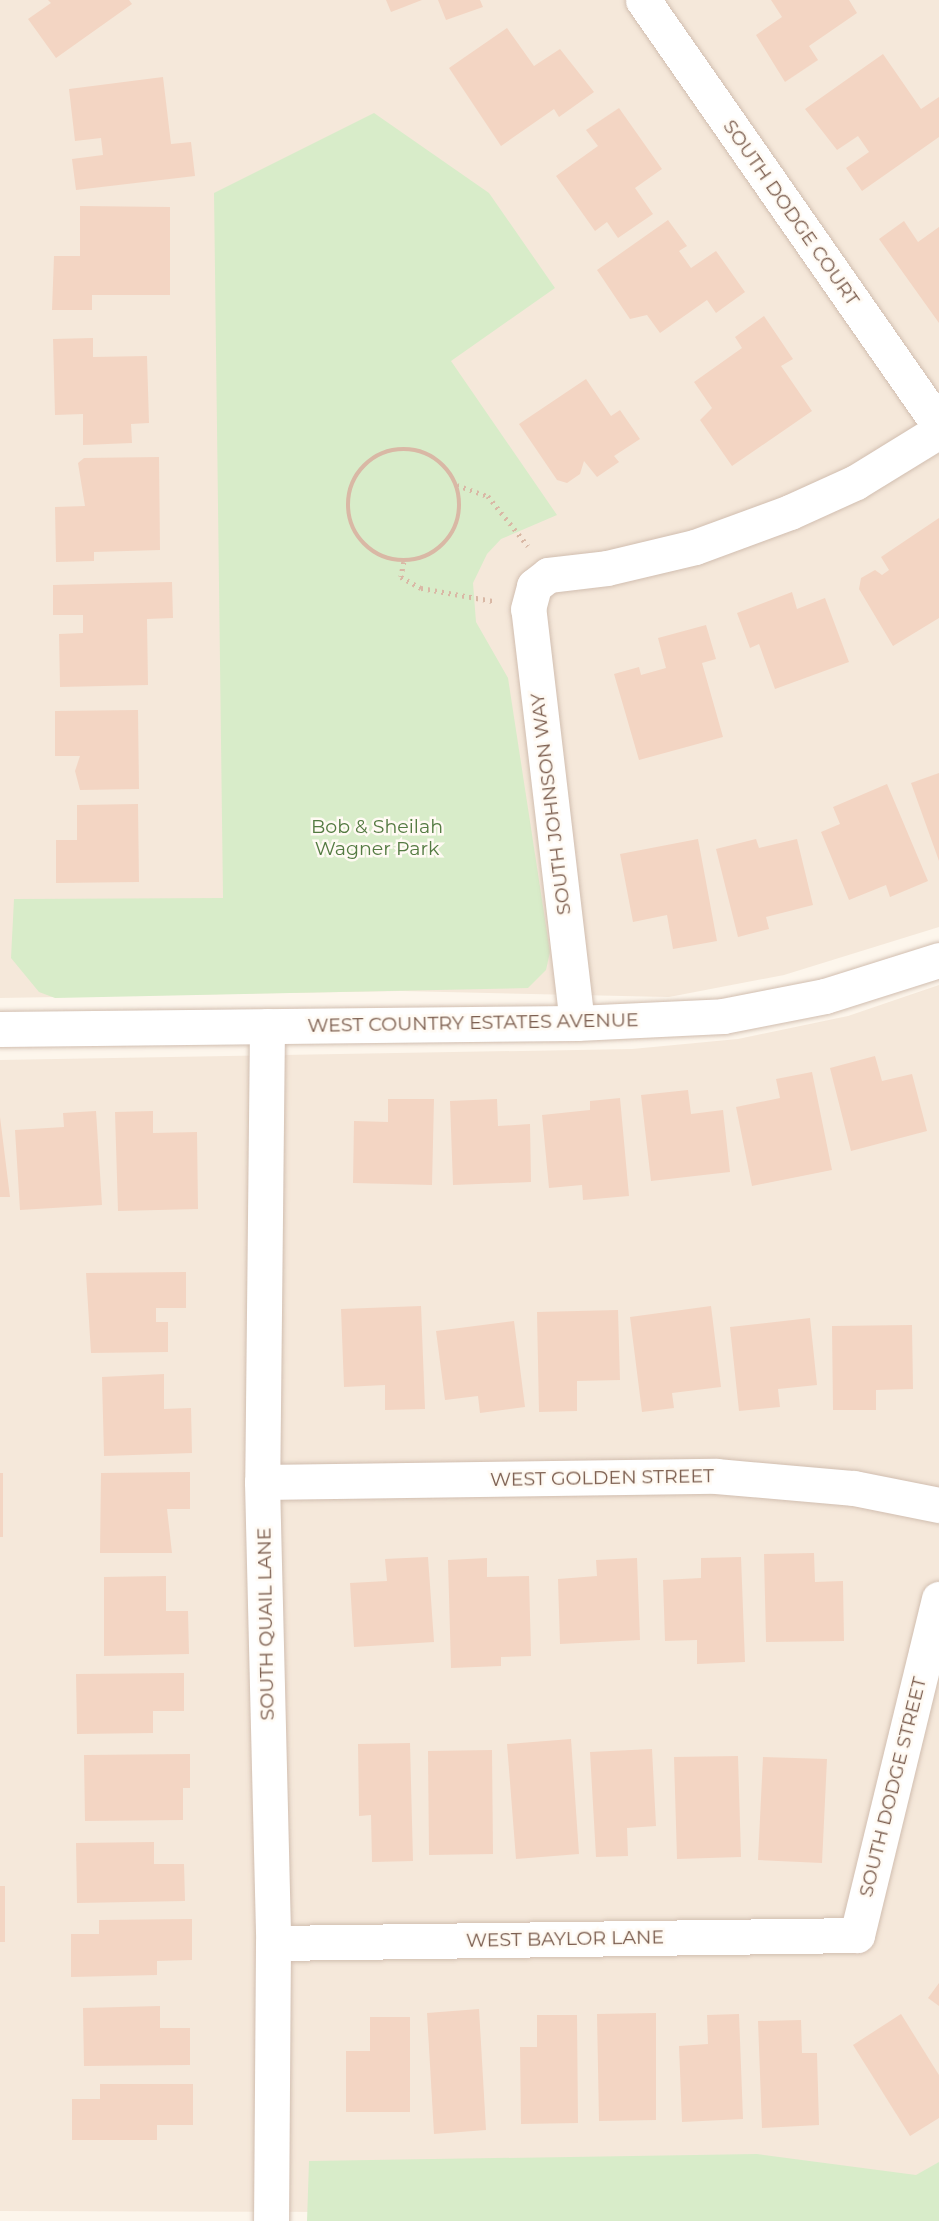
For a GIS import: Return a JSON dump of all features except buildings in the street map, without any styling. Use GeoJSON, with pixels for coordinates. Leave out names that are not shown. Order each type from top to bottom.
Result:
{"type":"FeatureCollection","features":[{"type":"Feature","properties":{"kind":"street","name":"SOUTH DODGE COURT"},"geometry":{"type":"LineString","coordinates":[[643,0],[939,425]]}},
{"type":"Feature","properties":{"kind":"street"},"geometry":{"type":"LineString","coordinates":[[537,590],[607,568],[695,547],[790,512],[856,482],[939,431]]}},
{"type":"Feature","properties":{"kind":"street","name":"SOUTH JOHNSON WAY"},"geometry":{"type":"LineString","coordinates":[[537,590],[577,1023]]}},
{"type":"Feature","properties":{"kind":"street","name":"WEST COUNTRY ESTATES AVENUE"},"geometry":{"type":"LineString","coordinates":[[0,1029],[577,1023],[723,1016],[825,996],[939,960]]}},
{"type":"Feature","properties":{"kind":"street","name":"SOUTH QUAIL LANE"},"geometry":{"type":"LineString","coordinates":[[267,1026],[262,1482],[273,1943],[271,2221]]}},
{"type":"Feature","properties":{"kind":"street","name":"WEST GOLDEN STREET"},"geometry":{"type":"LineString","coordinates":[[262,1482],[716,1476],[854,1488],[939,1505]]}},
{"type":"Feature","properties":{"kind":"street","name":"SOUTH DODGE STREET"},"geometry":{"type":"LineString","coordinates":[[857,1934],[939,1599]]}},
{"type":"Feature","properties":{"kind":"street","name":"WEST BAYLOR LANE"},"geometry":{"type":"LineString","coordinates":[[273,1943],[857,1934]]}},
{"type":"Feature","properties":{"kind":"path"},"geometry":{"type":"LineString","coordinates":[[404,562],[401,577],[421,588],[537,590],[488,496],[457,485],[437,460],[406,449],[373,458],[360,470],[351,486],[350,522],[370,551],[404,562],[438,551],[450,537],[460,512],[457,485]]}},
{"type":"Feature","properties":{"kind":"shaded area"},"geometry":{"type":"Polygon","coordinates":[[[0,0],[939,0],[939,927],[784,975],[669,997],[401,991],[0,998],[0,0]]]}},
{"type":"Feature","properties":{"kind":"shaded area"},"geometry":{"type":"Polygon","coordinates":[[[939,985],[939,2221],[515,2221],[352,2212],[0,2211],[0,1060],[632,1049],[738,1039],[848,1016],[939,985]]]}},
{"type":"Feature","properties":{"kind":"green space","name":"Bob & Sheilah Wagner Park"},"geometry":{"type":"Polygon","coordinates":[[[374,113],[489,193],[555,288],[451,361],[557,515],[501,539],[487,554],[473,583],[476,622],[508,678],[550,952],[546,970],[528,988],[55,998],[39,992],[11,958],[14,899],[223,898],[214,193],[374,113]]]}},
{"type":"Feature","properties":{"kind":"green space"},"geometry":{"type":"Polygon","coordinates":[[[757,2154],[916,2175],[939,2162],[939,2221],[307,2221],[309,2161],[757,2154]]]}}]}
